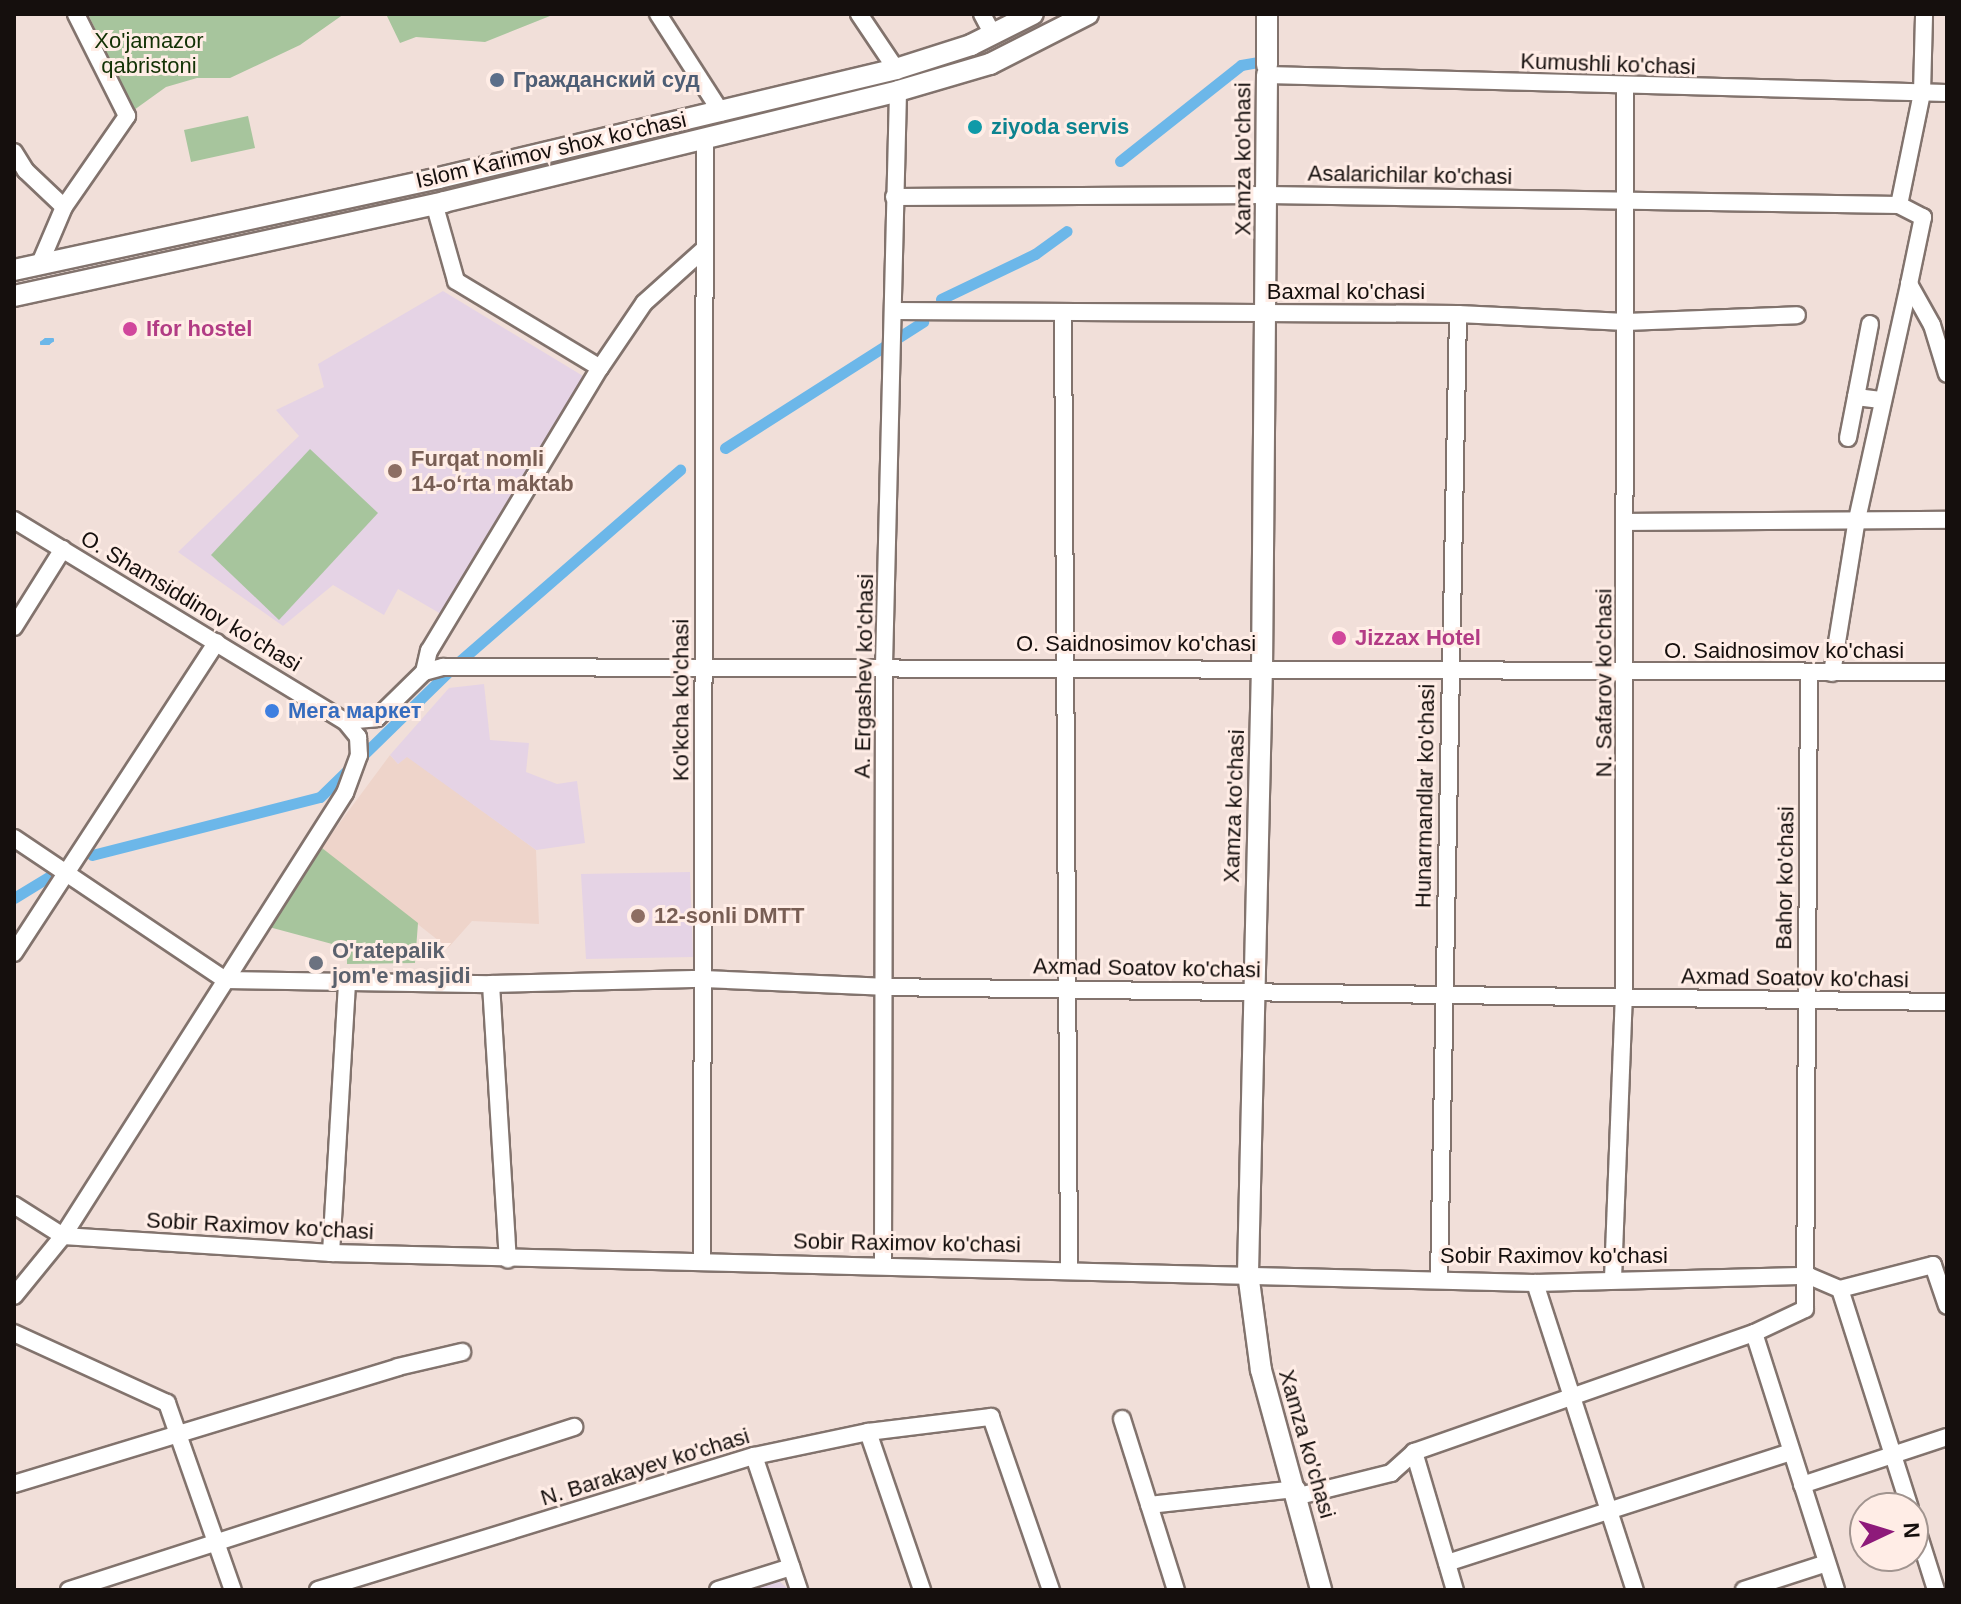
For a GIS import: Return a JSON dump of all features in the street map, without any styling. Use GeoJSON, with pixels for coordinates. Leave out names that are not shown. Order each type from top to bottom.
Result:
{"type":"FeatureCollection","features":[{"type":"Feature","properties":{"kind":"main road","name":"Islom Karimov shox ko'chasi"},"geometry":{"type":"LineString","coordinates":[[14,270],[41,261],[439,178],[896,69],[993,35],[1033,14]]}},
{"type":"Feature","properties":{"kind":"main road","name":"Islom Karimov shox ko'chasi"},"geometry":{"type":"LineString","coordinates":[[14,296],[439,202],[898,91],[990,64],[1088,14]]}},
{"type":"Feature","properties":{"kind":"main road","name":"Xamza ko'chasi"},"geometry":{"type":"LineString","coordinates":[[1267,14],[1262,666],[1248,1273],[1261,1370],[1298,1493],[1321,1590]]}},
{"type":"Feature","properties":{"kind":"main road"},"geometry":{"type":"LineString","coordinates":[[439,178],[432,194],[439,202]]}},
{"type":"Feature","properties":{"kind":"main road"},"geometry":{"type":"LineString","coordinates":[[340,197],[353,207],[344,221]]}},
{"type":"Feature","properties":{"kind":"street"},"geometry":{"type":"LineString","coordinates":[[41,261],[64,207],[127,116],[76,14]]}},
{"type":"Feature","properties":{"kind":"street"},"geometry":{"type":"LineString","coordinates":[[658,14],[721,112]]}},
{"type":"Feature","properties":{"kind":"street"},"geometry":{"type":"LineString","coordinates":[[859,14],[896,69]]}},
{"type":"Feature","properties":{"kind":"street"},"geometry":{"type":"LineString","coordinates":[[982,14],[993,35]]}},
{"type":"Feature","properties":{"kind":"street"},"geometry":{"type":"LineString","coordinates":[[1899,205],[1922,93],[1924,14]]}},
{"type":"Feature","properties":{"kind":"street","name":"Kumushli ko'chasi"},"geometry":{"type":"LineString","coordinates":[[1267,65],[1625,86],[1947,93]]}},
{"type":"Feature","properties":{"kind":"street","name":"N. Safarov ko'chasi"},"geometry":{"type":"LineString","coordinates":[[1613,1279],[1624,997],[1627,673],[1625,86]]}},
{"type":"Feature","properties":{"kind":"street","name":"A. Ergashev ko'chasi"},"geometry":{"type":"LineString","coordinates":[[883,1263],[884,665],[898,91]]}},
{"type":"Feature","properties":{"kind":"street","name":"Ko'kcha ko'chasi"},"geometry":{"type":"LineString","coordinates":[[702,1261],[702,251],[705,139]]}},
{"type":"Feature","properties":{"kind":"street"},"geometry":{"type":"LineString","coordinates":[[14,152],[26,171],[64,207]]}},
{"type":"Feature","properties":{"kind":"street","name":"Asalarichilar ko'chasi"},"geometry":{"type":"LineString","coordinates":[[894,197],[1267,195],[1899,205],[1923,217],[1909,284]]}},
{"type":"Feature","properties":{"kind":"street"},"geometry":{"type":"LineString","coordinates":[[439,202],[456,281],[600,368]]}},
{"type":"Feature","properties":{"kind":"street"},"geometry":{"type":"LineString","coordinates":[[345,721],[377,718],[424,672],[429,651],[600,368],[644,303],[702,251]]}},
{"type":"Feature","properties":{"kind":"street"},"geometry":{"type":"LineString","coordinates":[[1909,284],[1932,325],[1947,374]]}},
{"type":"Feature","properties":{"kind":"street"},"geometry":{"type":"LineString","coordinates":[[1832,673],[1856,524],[1909,284]]}},
{"type":"Feature","properties":{"kind":"street","name":"Baxmal ko'chasi"},"geometry":{"type":"LineString","coordinates":[[894,311],[1458,314],[1626,322],[1797,315]]}},
{"type":"Feature","properties":{"kind":"street"},"geometry":{"type":"LineString","coordinates":[[1063,314],[1064,987],[1069,1270]]}},
{"type":"Feature","properties":{"kind":"street","name":"Hunarmandlar ko'chasi"},"geometry":{"type":"LineString","coordinates":[[1439,1278],[1448,668],[1458,314]]}},
{"type":"Feature","properties":{"kind":"street"},"geometry":{"type":"LineString","coordinates":[[1848,438],[1870,324]]}},
{"type":"Feature","properties":{"kind":"street"},"geometry":{"type":"LineString","coordinates":[[1856,397],[1881,400]]}},
{"type":"Feature","properties":{"kind":"street","name":"O. Shamsiddinov ko'chasi"},"geometry":{"type":"LineString","coordinates":[[14,520],[345,721]]}},
{"type":"Feature","properties":{"kind":"street"},"geometry":{"type":"LineString","coordinates":[[1626,522],[1856,524],[1947,520]]}},
{"type":"Feature","properties":{"kind":"street"},"geometry":{"type":"LineString","coordinates":[[14,627],[63,549]]}},
{"type":"Feature","properties":{"kind":"street"},"geometry":{"type":"LineString","coordinates":[[14,953],[217,642]]}},
{"type":"Feature","properties":{"kind":"street","name":"O. Saidnosimov ko'chasi"},"geometry":{"type":"LineString","coordinates":[[424,672],[443,667],[702,665],[1262,666],[1627,673],[1947,672]]}},
{"type":"Feature","properties":{"kind":"street","name":"Bahor ko'chasi"},"geometry":{"type":"LineString","coordinates":[[1754,1333],[1805,1309],[1809,1276],[1805,999],[1809,674]]}},
{"type":"Feature","properties":{"kind":"street"},"geometry":{"type":"LineString","coordinates":[[14,1296],[63,1236],[345,793],[357,761],[358,737],[345,721]]}},
{"type":"Feature","properties":{"kind":"street"},"geometry":{"type":"LineString","coordinates":[[14,838],[225,980]]}},
{"type":"Feature","properties":{"kind":"street","name":"Axmad Soatov ko'chasi"},"geometry":{"type":"LineString","coordinates":[[225,980],[491,984],[703,979],[883,987],[1064,987],[1444,996],[1947,1002]]}},
{"type":"Feature","properties":{"kind":"street"},"geometry":{"type":"LineString","coordinates":[[331,1253],[347,984]]}},
{"type":"Feature","properties":{"kind":"street"},"geometry":{"type":"LineString","coordinates":[[491,984],[508,1259]]}},
{"type":"Feature","properties":{"kind":"street","name":"Sobir Raximov ko'chasi"},"geometry":{"type":"LineString","coordinates":[[14,1205],[63,1236],[331,1253],[508,1259],[883,1263],[1535,1283],[1809,1276]]}},
{"type":"Feature","properties":{"kind":"street"},"geometry":{"type":"LineString","coordinates":[[1809,1276],[1840,1289],[1933,1265],[1947,1306]]}},
{"type":"Feature","properties":{"kind":"street"},"geometry":{"type":"LineString","coordinates":[[1535,1283],[1569,1396],[1635,1590]]}},
{"type":"Feature","properties":{"kind":"street"},"geometry":{"type":"LineString","coordinates":[[1840,1289],[1905,1492]]}},
{"type":"Feature","properties":{"kind":"street"},"geometry":{"type":"LineString","coordinates":[[14,1333],[167,1403],[233,1590]]}},
{"type":"Feature","properties":{"kind":"street"},"geometry":{"type":"LineString","coordinates":[[1149,1505],[1298,1493],[1391,1473],[1414,1452],[1754,1333],[1836,1590]]}},
{"type":"Feature","properties":{"kind":"street"},"geometry":{"type":"LineString","coordinates":[[14,1484],[178,1433],[462,1352]]}},
{"type":"Feature","properties":{"kind":"street","name":"N. Barakayev ko'chasi"},"geometry":{"type":"LineString","coordinates":[[318,1590],[754,1456],[868,1432],[991,1417],[1051,1590]]}},
{"type":"Feature","properties":{"kind":"street"},"geometry":{"type":"LineString","coordinates":[[1122,1419],[1171,1589]]}},
{"type":"Feature","properties":{"kind":"street"},"geometry":{"type":"LineString","coordinates":[[69,1590],[574,1427]]}},
{"type":"Feature","properties":{"kind":"street"},"geometry":{"type":"LineString","coordinates":[[868,1432],[922,1590]]}},
{"type":"Feature","properties":{"kind":"street"},"geometry":{"type":"LineString","coordinates":[[1802,1485],[1947,1437]]}},
{"type":"Feature","properties":{"kind":"street"},"geometry":{"type":"LineString","coordinates":[[1414,1452],[1455,1590]]}},
{"type":"Feature","properties":{"kind":"street"},"geometry":{"type":"LineString","coordinates":[[1447,1563],[1791,1452]]}},
{"type":"Feature","properties":{"kind":"street"},"geometry":{"type":"LineString","coordinates":[[754,1456],[799,1590]]}},
{"type":"Feature","properties":{"kind":"street"},"geometry":{"type":"LineString","coordinates":[[1744,1590],[1827,1563]]}},
{"type":"Feature","properties":{"kind":"street"},"geometry":{"type":"LineString","coordinates":[[718,1590],[791,1567]]}},
{"type":"Feature","properties":{"kind":"street"},"geometry":{"type":"LineString","coordinates":[[1929,1568],[1936,1590]]}},
{"type":"Feature","properties":{"kind":"shaded area","name":"Furqat nomli 14-oʻrta maktab"},"geometry":{"type":"Polygon","coordinates":[[[443,291],[588,379],[441,614],[398,589],[384,615],[333,585],[283,626],[178,552],[299,436],[276,410],[324,387],[318,364],[443,291]]]}},
{"type":"Feature","properties":{"kind":"shaded area"},"geometry":{"type":"Polygon","coordinates":[[[484,684],[490,740],[529,743],[526,772],[557,784],[577,781],[585,843],[536,850],[407,757],[398,764],[390,755],[449,688],[484,684]]]}},
{"type":"Feature","properties":{"kind":"shaded area"},"geometry":{"type":"Polygon","coordinates":[[[390,755],[398,764],[407,756],[536,850],[539,924],[472,921],[448,948],[321,848],[390,755]]]}},
{"type":"Feature","properties":{"kind":"shaded area","name":"12-sonli DMTT"},"geometry":{"type":"Polygon","coordinates":[[[690,872],[693,957],[586,959],[581,874],[690,872]]]}},
{"type":"Feature","properties":{"kind":"shaded area"},"geometry":{"type":"Polygon","coordinates":[[[777,1579],[789,1590],[742,1590],[777,1579]]]}},
{"type":"Feature","properties":{"kind":"green space","name":"Xo'jamazor qabristoni"},"geometry":{"type":"Polygon","coordinates":[[[88,14],[344,14],[300,45],[230,78],[197,78],[166,87],[134,110],[88,14]]]}},
{"type":"Feature","properties":{"kind":"green space"},"geometry":{"type":"Polygon","coordinates":[[[386,14],[555,14],[485,42],[416,37],[400,43],[386,14]]]}},
{"type":"Feature","properties":{"kind":"green space"},"geometry":{"type":"Polygon","coordinates":[[[248,116],[255,148],[191,162],[184,130],[248,116]]]}},
{"type":"Feature","properties":{"kind":"green space"},"geometry":{"type":"Polygon","coordinates":[[[310,449],[378,513],[279,620],[211,555],[310,449]]]}},
{"type":"Feature","properties":{"kind":"green space"},"geometry":{"type":"Polygon","coordinates":[[[322,848],[418,923],[415,963],[347,964],[347,948],[269,927],[322,848]]]}},
{"type":"Feature","properties":{"kind":"waterway"},"geometry":{"type":"LineString","coordinates":[[1120,161],[1241,65],[1268,60]]}},
{"type":"Feature","properties":{"kind":"waterway"},"geometry":{"type":"LineString","coordinates":[[941,299],[1035,254],[1067,231]]}},
{"type":"Feature","properties":{"kind":"waterway"},"geometry":{"type":"LineString","coordinates":[[725,448],[923,322]]}},
{"type":"Feature","properties":{"kind":"waterway"},"geometry":{"type":"LineString","coordinates":[[45,339],[48,339],[48,343],[45,343],[45,339]]}},
{"type":"Feature","properties":{"kind":"waterway"},"geometry":{"type":"LineString","coordinates":[[48,339],[52,339],[52,340],[49,342],[48,339]]}},
{"type":"Feature","properties":{"kind":"waterway"},"geometry":{"type":"LineString","coordinates":[[44,340],[45,343],[41,343],[41,342],[44,340]]}},
{"type":"Feature","properties":{"kind":"waterway"},"geometry":{"type":"LineString","coordinates":[[92,855],[320,797],[453,667],[680,470]]}},
{"type":"Feature","properties":{"kind":"waterway"},"geometry":{"type":"LineString","coordinates":[[14,898],[50,876]]}},
{"type":"Feature","properties":{"kind":"place","name":"Гражданский суд"},"geometry":{"type":"Point","coordinates":[497,80]}},
{"type":"Feature","properties":{"kind":"place","name":"ziyoda servis"},"geometry":{"type":"Point","coordinates":[975,127]}},
{"type":"Feature","properties":{"kind":"place","name":"Ifor hostel"},"geometry":{"type":"Point","coordinates":[130,329]}},
{"type":"Feature","properties":{"kind":"place","name":"Furqat nomli 14-oʻrta maktab"},"geometry":{"type":"Point","coordinates":[395,471]}},
{"type":"Feature","properties":{"kind":"place","name":"Jizzax Hotel"},"geometry":{"type":"Point","coordinates":[1339,638]}},
{"type":"Feature","properties":{"kind":"place","name":"Мега маркет"},"geometry":{"type":"Point","coordinates":[272,711]}},
{"type":"Feature","properties":{"kind":"place","name":"12-sonli DMTT"},"geometry":{"type":"Point","coordinates":[638,916]}},
{"type":"Feature","properties":{"kind":"place","name":"O'ratepalik jom'e masjidi"},"geometry":{"type":"Point","coordinates":[316,963]}}]}
